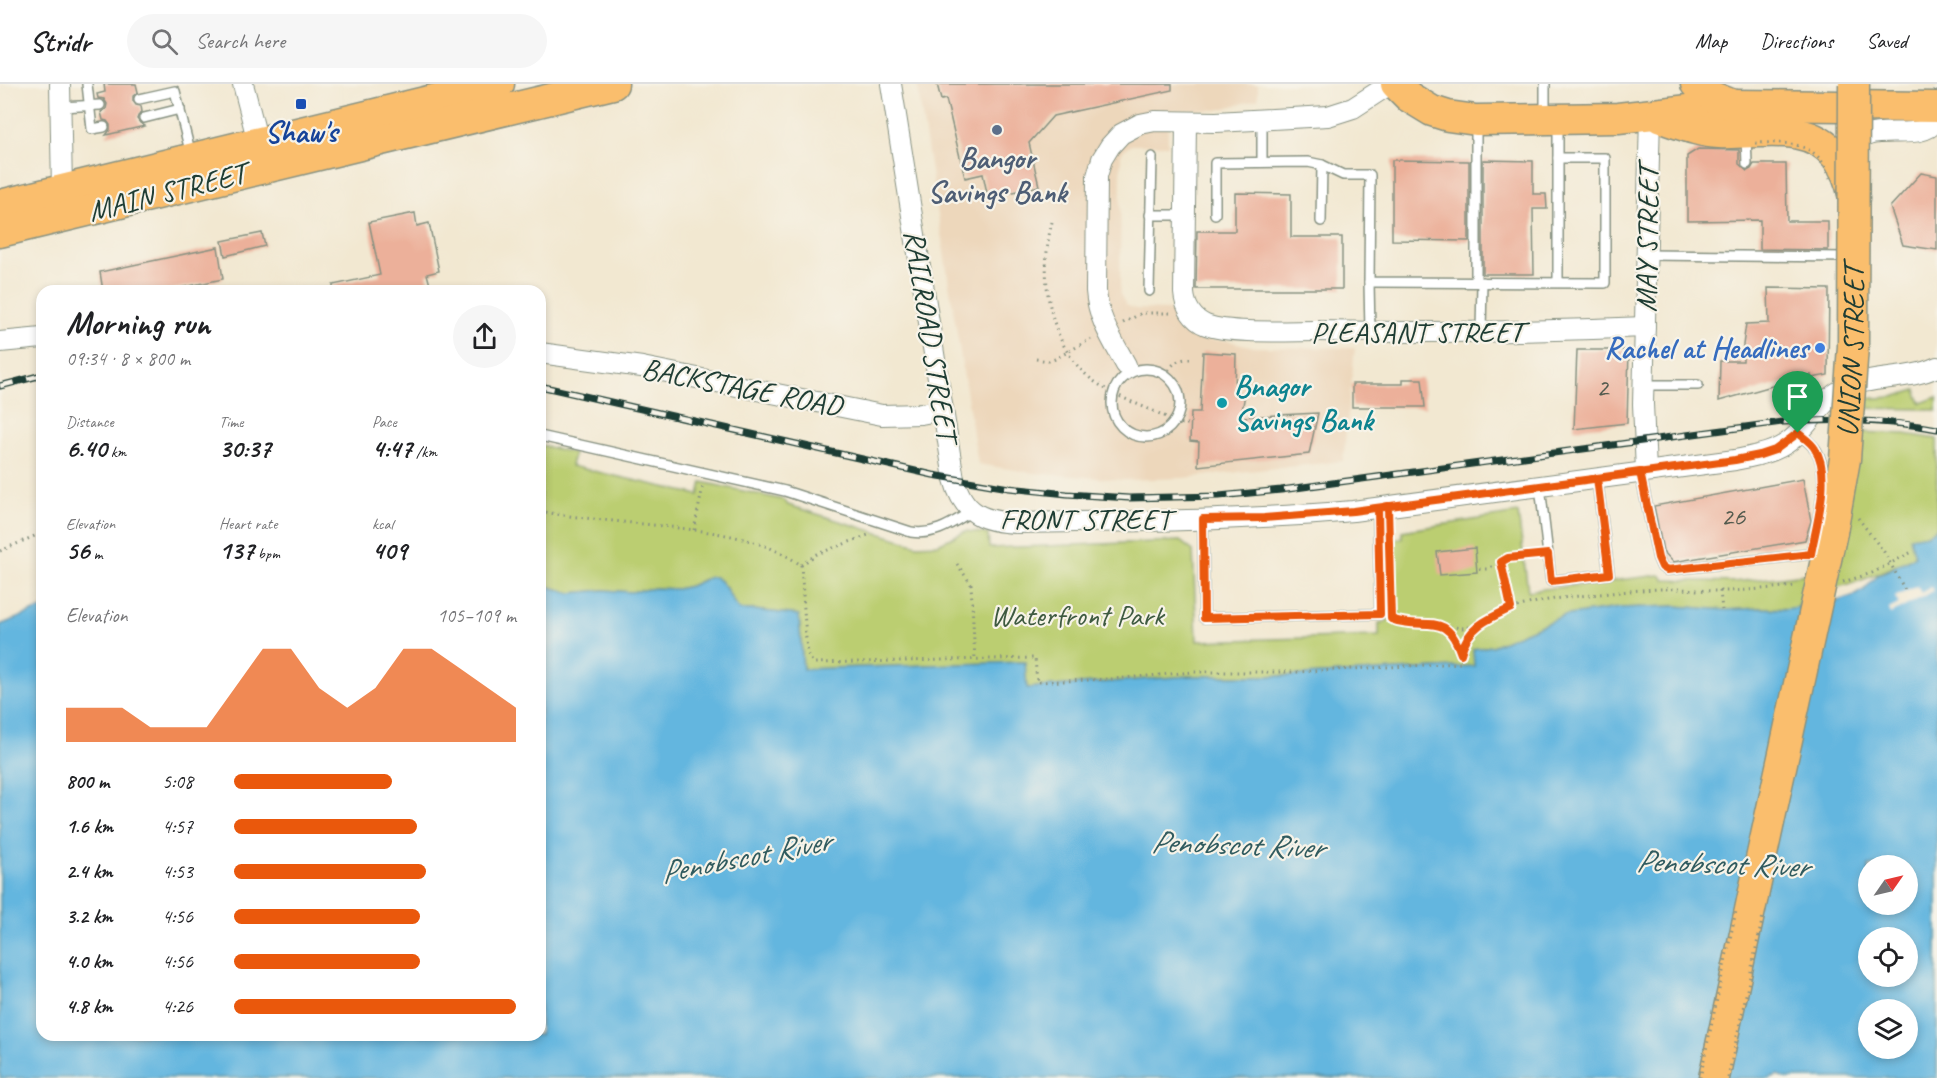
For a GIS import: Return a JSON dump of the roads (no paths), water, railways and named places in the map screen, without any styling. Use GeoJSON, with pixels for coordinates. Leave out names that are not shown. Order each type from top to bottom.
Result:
{"type":"FeatureCollection","features":[{"type":"Feature","properties":{"kind":"main road","name":"MAIN STREET"},"geometry":{"type":"LineString","coordinates":[[261,155],[500,84]]}},
{"type":"Feature","properties":{"kind":"main road","name":"MAIN STREET"},"geometry":{"type":"LineString","coordinates":[[0,205],[65,202],[261,155],[579,88],[613,84]]}},
{"type":"Feature","properties":{"kind":"main road"},"geometry":{"type":"LineString","coordinates":[[1396,84],[1408,97],[1432,111],[1476,120],[1551,120],[1650,115],[1733,105],[1854,95],[1937,107]]}},
{"type":"Feature","properties":{"kind":"main road"},"geometry":{"type":"LineString","coordinates":[[1696,84],[1713,97],[1733,105]]}},
{"type":"Feature","properties":{"kind":"main road","name":"UNION STREET"},"geometry":{"type":"LineString","coordinates":[[1714,1078],[1746,900],[1832,532],[1843,470],[1853,368],[1843,194],[1854,95]]}},
{"type":"Feature","properties":{"kind":"main road"},"geometry":{"type":"LineString","coordinates":[[1650,115],[1712,133],[1752,136],[1799,133],[1821,142],[1836,156],[1851,184],[1843,194]]}},
{"type":"Feature","properties":{"kind":"main road","name":"MAIN STREET"},"geometry":{"type":"LineString","coordinates":[[0,232],[65,202]]}},
{"type":"Feature","properties":{"kind":"street"},"geometry":{"type":"LineString","coordinates":[[60,84],[65,202]]}},
{"type":"Feature","properties":{"kind":"street"},"geometry":{"type":"LineString","coordinates":[[243,84],[261,155]]}},
{"type":"Feature","properties":{"kind":"street","name":"RAILROAD STREET"},"geometry":{"type":"LineString","coordinates":[[891,84],[956,486],[972,511]]}},
{"type":"Feature","properties":{"kind":"street"},"geometry":{"type":"LineString","coordinates":[[1128,369],[1104,326],[1097,305],[1099,168],[1115,140],[1133,126],[1148,122],[1262,120],[1336,114],[1353,108],[1390,84]]}},
{"type":"Feature","properties":{"kind":"street","name":"MAY STREET"},"geometry":{"type":"LineString","coordinates":[[1643,471],[1650,115]]}},
{"type":"Feature","properties":{"kind":"street"},"geometry":{"type":"LineString","coordinates":[[1855,385],[1856,151],[1858,144],[1863,138],[1876,133],[1923,131],[1937,120]]}},
{"type":"Feature","properties":{"kind":"street"},"geometry":{"type":"LineString","coordinates":[[1185,216],[1186,122]]}},
{"type":"Feature","properties":{"kind":"street","name":"PLEASANT STREET"},"geometry":{"type":"LineString","coordinates":[[1185,216],[1184,293],[1186,305],[1184,315],[1211,327],[1240,330],[1370,332],[1538,332],[1645,327]]}},
{"type":"Feature","properties":{"kind":"street"},"geometry":{"type":"LineString","coordinates":[[0,342],[36,339]]}},
{"type":"Feature","properties":{"kind":"street","name":"BACKSTAGE ROAD"},"geometry":{"type":"LineString","coordinates":[[546,354],[642,367],[882,415],[921,414],[943,410]]}},
{"type":"Feature","properties":{"kind":"street","name":"FRONT STREET"},"geometry":{"type":"LineString","coordinates":[[972,511],[990,520],[1018,523],[1311,515],[1378,508],[1760,455],[1781,447],[1840,391],[1855,385],[1913,375],[1937,367]]}},
{"type":"Feature","properties":{"kind":"lane"},"geometry":{"type":"LineString","coordinates":[[87,84],[92,129],[104,127]]}},
{"type":"Feature","properties":{"kind":"lane"},"geometry":{"type":"LineString","coordinates":[[1545,84],[1558,158],[1558,283]]}},
{"type":"Feature","properties":{"kind":"lane"},"geometry":{"type":"LineString","coordinates":[[139,99],[176,91],[195,171]]}},
{"type":"Feature","properties":{"kind":"lane"},"geometry":{"type":"LineString","coordinates":[[60,106],[100,105]]}},
{"type":"Feature","properties":{"kind":"lane"},"geometry":{"type":"LineString","coordinates":[[144,118],[180,109]]}},
{"type":"Feature","properties":{"kind":"lane"},"geometry":{"type":"LineString","coordinates":[[1262,120],[1262,162]]}},
{"type":"Feature","properties":{"kind":"lane"},"geometry":{"type":"LineString","coordinates":[[1476,120],[1481,332]]}},
{"type":"Feature","properties":{"kind":"lane"},"geometry":{"type":"LineString","coordinates":[[1747,164],[1752,136]]}},
{"type":"Feature","properties":{"kind":"lane"},"geometry":{"type":"LineString","coordinates":[[1149,291],[1152,157]]}},
{"type":"Feature","properties":{"kind":"lane"},"geometry":{"type":"LineString","coordinates":[[1369,282],[1605,283],[1605,158],[1558,158]]}},
{"type":"Feature","properties":{"kind":"lane"},"geometry":{"type":"LineString","coordinates":[[1215,214],[1215,163],[1308,162],[1322,165],[1343,175],[1370,175],[1370,332]]}},
{"type":"Feature","properties":{"kind":"lane"},"geometry":{"type":"LineString","coordinates":[[1321,221],[1322,165]]}},
{"type":"Feature","properties":{"kind":"lane"},"geometry":{"type":"LineString","coordinates":[[1150,215],[1185,216]]}},
{"type":"Feature","properties":{"kind":"lane"},"geometry":{"type":"LineString","coordinates":[[1647,255],[1855,257]]}},
{"type":"Feature","properties":{"kind":"lane"},"geometry":{"type":"LineString","coordinates":[[1128,369],[1148,369],[1165,375],[1174,384],[1179,396],[1179,409],[1174,421],[1166,430],[1143,437],[1121,426],[1112,405],[1114,392],[1128,369]]}},
{"type":"Feature","properties":{"kind":"lane"},"geometry":{"type":"LineString","coordinates":[[1643,385],[1698,385]]}},
{"type":"Feature","properties":{"kind":"lane"},"geometry":{"type":"LineString","coordinates":[[1643,471],[1658,558],[1662,567],[1667,570],[1811,554],[1820,507],[1821,467],[1815,448],[1798,433]]}},
{"type":"Feature","properties":{"kind":"lane"},"geometry":{"type":"LineString","coordinates":[[546,437],[785,491],[911,532],[937,531],[972,511]]}},
{"type":"Feature","properties":{"kind":"lane"},"geometry":{"type":"LineString","coordinates":[[1540,486],[1551,581],[1609,574],[1597,478]]}},
{"type":"Feature","properties":{"kind":"lane"},"geometry":{"type":"LineString","coordinates":[[1203,519],[1204,618],[1380,614],[1378,508]]}},
{"type":"Feature","properties":{"kind":"water","name":"Penobscot River"},"geometry":{"type":"Polygon","coordinates":[[[1937,528],[1937,1078],[1786,1078],[1778,1075],[1769,1078],[0,1078],[0,625],[36,610],[36,1041],[546,1041],[546,586],[571,593],[604,590],[631,592],[655,588],[677,589],[715,577],[723,584],[740,610],[799,615],[803,669],[1025,662],[1027,688],[1191,676],[1286,676],[1474,666],[1473,649],[1492,646],[1563,616],[1619,608],[1675,606],[1726,610],[1783,609],[1829,604],[1864,590],[1878,575],[1915,556],[1910,537],[1927,534],[1937,528]]]}},
{"type":"Feature","properties":{"kind":"railway"},"geometry":{"type":"LineString","coordinates":[[0,386],[36,377]]}},
{"type":"Feature","properties":{"kind":"railway"},"geometry":{"type":"LineString","coordinates":[[546,387],[933,475],[1009,488],[1129,498],[1219,496],[1281,490],[1782,422],[1860,421],[1898,423],[1937,429]]}},
{"type":"Feature","properties":{"kind":"place","name":"Shaw's"},"geometry":{"type":"Point","coordinates":[301,104]}},
{"type":"Feature","properties":{"kind":"place","name":"Bangor Savings Bank"},"geometry":{"type":"Point","coordinates":[997,130]}},
{"type":"Feature","properties":{"kind":"place","name":"Rachel at Headlines"},"geometry":{"type":"Point","coordinates":[1820,348]}},
{"type":"Feature","properties":{"kind":"place","name":"Bnagor Savings Bank"},"geometry":{"type":"Point","coordinates":[1222,403]}},
{"type":"Feature","properties":{"kind":"park label","name":"Waterfront Park"},"geometry":{"type":"Point","coordinates":[1077,615]}}]}
